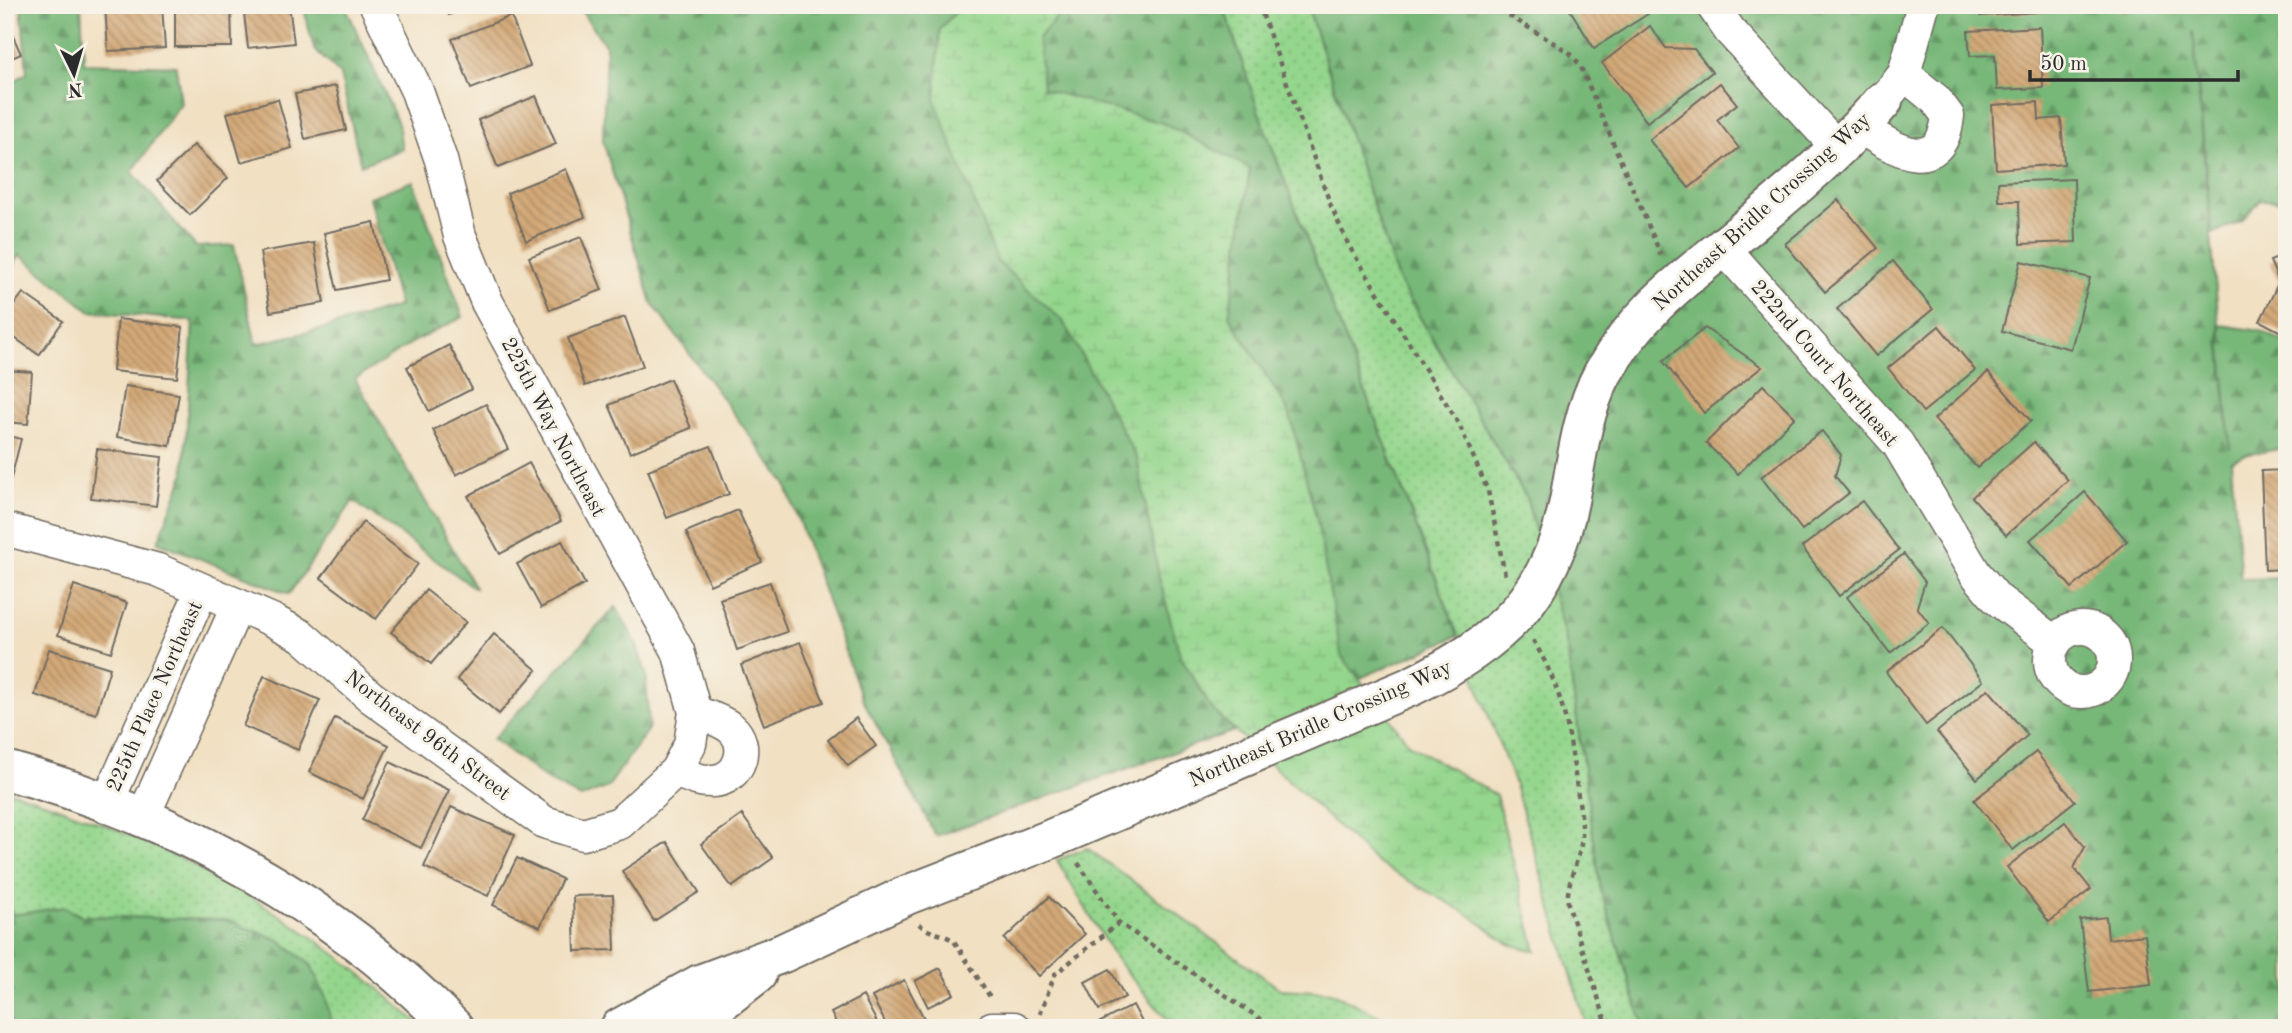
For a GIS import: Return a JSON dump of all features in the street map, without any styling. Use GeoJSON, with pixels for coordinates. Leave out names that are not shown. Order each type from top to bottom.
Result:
{"type":"FeatureCollection","features":[{"type":"Feature","properties":{"kind":"street","name":"225th Way Northeast"},"geometry":{"type":"LineString","coordinates":[[376,5],[417,91],[441,160],[460,236],[487,302],[579,476],[678,651],[695,712],[690,744],[676,771],[620,823]]}},
{"type":"Feature","properties":{"kind":"street"},"geometry":{"type":"LineString","coordinates":[[1712,5],[1730,31],[1871,112],[1923,5]]}},
{"type":"Feature","properties":{"kind":"street","name":"Northeast Bridle Crossing Way"},"geometry":{"type":"LineString","coordinates":[[620,1028],[700,984],[783,953],[906,895],[1046,841],[1375,702],[1459,662],[1497,635],[1528,602],[1553,560],[1567,516],[1590,405],[1602,376],[1640,320],[1673,285],[1723,247],[1871,112]]}},
{"type":"Feature","properties":{"kind":"street","name":"222nd Court Northeast"},"geometry":{"type":"LineString","coordinates":[[1723,247],[1898,444],[1975,573],[1997,599],[2055,643]]}},
{"type":"Feature","properties":{"kind":"street","name":"Northeast 96th Street"},"geometry":{"type":"LineString","coordinates":[[5,529],[132,561],[239,605],[302,636],[371,696],[544,822],[583,834],[620,823]]}},
{"type":"Feature","properties":{"kind":"street","name":"225th Place Northeast"},"geometry":{"type":"LineString","coordinates":[[107,803],[202,590]]}},
{"type":"Feature","properties":{"kind":"street","name":"225th Place Northeast"},"geometry":{"type":"LineString","coordinates":[[143,817],[239,605]]}},
{"type":"Feature","properties":{"kind":"street"},"geometry":{"type":"LineString","coordinates":[[676,771],[696,780],[711,782],[723,780],[739,765],[742,751],[738,736],[729,726],[695,712]]}},
{"type":"Feature","properties":{"kind":"street"},"geometry":{"type":"LineString","coordinates":[[5,770],[143,817],[243,868],[326,919],[393,972],[454,1028]]}},
{"type":"Feature","properties":{"kind":"street","name":"Northeast Bridle Crossing Way"},"geometry":{"type":"LineString","coordinates":[[687,1028],[783,953]]}},
{"type":"Feature","properties":{"kind":"street"},"geometry":{"type":"LineString","coordinates":[[992,1028],[1027,1022]]}},
{"type":"Feature","properties":{"kind":"path"},"geometry":{"type":"LineString","coordinates":[[1259,5],[1331,206],[1349,246],[1459,424],[1488,491],[1506,581],[1517,614],[1547,664],[1566,712],[1582,832],[1580,855],[1567,885],[1568,904],[1608,1028]]}},
{"type":"Feature","properties":{"kind":"path"},"geometry":{"type":"LineString","coordinates":[[1492,5],[1570,53],[1580,65],[1661,255]]}},
{"type":"Feature","properties":{"kind":"path"},"geometry":{"type":"LineString","coordinates":[[1077,862],[1098,897],[1119,923],[1268,1024],[1280,1028]]}},
{"type":"Feature","properties":{"kind":"path"},"geometry":{"type":"LineString","coordinates":[[906,895],[919,925],[954,941],[990,995],[1001,1027]]}},
{"type":"Feature","properties":{"kind":"path"},"geometry":{"type":"LineString","coordinates":[[1027,1022],[1055,974],[1119,923]]}},
{"type":"Feature","properties":{"kind":"path"},"geometry":{"type":"LineString","coordinates":[[1307,1028],[1343,1022],[1363,1028]]}},
{"type":"Feature","properties":{"kind":"green space"},"geometry":{"type":"Polygon","coordinates":[[[21,5],[81,5],[84,63],[176,66],[181,103],[132,172],[196,247],[234,245],[256,344],[322,329],[399,306],[369,197],[413,181],[463,317],[415,341],[355,379],[476,589],[353,501],[289,594],[158,542],[184,474],[193,321],[90,311],[20,255],[5,278],[5,210],[9,206],[5,200],[5,87],[27,73],[21,5]]]}},
{"type":"Feature","properties":{"kind":"green space"},"geometry":{"type":"Polygon","coordinates":[[[303,5],[345,5],[398,123],[402,149],[361,165],[340,74],[314,49],[303,5]]]}},
{"type":"Feature","properties":{"kind":"green space"},"geometry":{"type":"Polygon","coordinates":[[[577,5],[962,5],[940,29],[997,261],[1063,321],[1137,458],[1159,577],[1180,655],[1212,709],[1234,731],[936,836],[862,698],[785,483],[652,303],[603,141],[606,46],[577,5]]]}},
{"type":"Feature","properties":{"kind":"green space"},"geometry":{"type":"Polygon","coordinates":[[[962,5],[1075,5],[1062,11],[1038,38],[1043,89],[1165,124],[1250,168],[1229,316],[1289,412],[1317,521],[1341,655],[1410,745],[1496,795],[1536,951],[1509,944],[1468,914],[1377,863],[1212,709],[1180,655],[1159,577],[1137,458],[1063,321],[997,261],[935,100],[940,29],[962,5]]]}},
{"type":"Feature","properties":{"kind":"green space"},"geometry":{"type":"Polygon","coordinates":[[[1075,5],[1223,5],[1260,116],[1458,636],[1358,679],[1341,656],[1317,521],[1289,412],[1229,316],[1250,168],[1165,124],[1043,89],[1038,38],[1062,11],[1075,5]]]}},
{"type":"Feature","properties":{"kind":"green space"},"geometry":{"type":"Polygon","coordinates":[[[1223,5],[1307,5],[1398,280],[1526,497],[1566,641],[1601,891],[1644,1028],[1587,1028],[1514,782],[1260,116],[1223,5]]]}},
{"type":"Feature","properties":{"kind":"green space"},"geometry":{"type":"Polygon","coordinates":[[[1307,5],[2287,5],[2287,201],[2261,200],[2242,221],[2212,234],[2193,31],[2230,449],[2220,325],[2261,331],[2287,343],[2287,448],[2243,455],[2231,461],[2241,579],[2287,578],[2287,1028],[1644,1028],[1601,891],[1566,641],[1526,497],[1398,280],[1307,5]]]}},
{"type":"Feature","properties":{"kind":"green space"},"geometry":{"type":"Polygon","coordinates":[[[616,607],[636,643],[646,673],[649,728],[608,787],[581,798],[547,780],[493,739],[616,607]]]}},
{"type":"Feature","properties":{"kind":"green space"},"geometry":{"type":"Polygon","coordinates":[[[5,790],[50,804],[124,833],[216,877],[303,931],[345,961],[423,1028],[332,1028],[326,998],[146,918],[81,916],[64,907],[13,915],[5,903],[5,790]]]}},
{"type":"Feature","properties":{"kind":"green space"},"geometry":{"type":"Polygon","coordinates":[[[1087,848],[1280,989],[1331,992],[1403,1028],[1174,1028],[1115,958],[1057,860],[1087,848]]]}},
{"type":"Feature","properties":{"kind":"green space"},"geometry":{"type":"Polygon","coordinates":[[[5,903],[13,915],[64,907],[81,916],[227,920],[279,940],[311,965],[326,998],[332,1028],[5,1028],[5,903]]]}},
{"type":"Feature","properties":{"kind":"building"},"geometry":{"type":"Polygon","coordinates":[[[105,5],[162,5],[165,48],[108,51],[105,5]]]}},
{"type":"Feature","properties":{"kind":"building"},"geometry":{"type":"Polygon","coordinates":[[[175,5],[231,5],[232,47],[175,47],[175,5]]]}},
{"type":"Feature","properties":{"kind":"building"},"geometry":{"type":"Polygon","coordinates":[[[243,5],[289,5],[294,43],[248,48],[243,5]]]}},
{"type":"Feature","properties":{"kind":"building"},"geometry":{"type":"Polygon","coordinates":[[[445,5],[473,5],[449,15],[445,5]]]}},
{"type":"Feature","properties":{"kind":"building"},"geometry":{"type":"Polygon","coordinates":[[[1567,5],[1643,5],[1648,14],[1594,48],[1567,5]]]}},
{"type":"Feature","properties":{"kind":"building"},"geometry":{"type":"Polygon","coordinates":[[[1979,5],[2050,5],[2051,11],[1980,16],[1979,5]]]}},
{"type":"Feature","properties":{"kind":"building"},"geometry":{"type":"Polygon","coordinates":[[[511,16],[530,66],[471,89],[452,39],[511,16]]]}},
{"type":"Feature","properties":{"kind":"building"},"geometry":{"type":"Polygon","coordinates":[[[5,18],[21,54],[5,61],[5,18]]]}},
{"type":"Feature","properties":{"kind":"building"},"geometry":{"type":"Polygon","coordinates":[[[1650,26],[1666,48],[1694,49],[1712,72],[1647,122],[1602,63],[1650,26]]]}},
{"type":"Feature","properties":{"kind":"building"},"geometry":{"type":"Polygon","coordinates":[[[2040,27],[2043,88],[1997,90],[1995,55],[1970,56],[1968,31],[2040,27]]]}},
{"type":"Feature","properties":{"kind":"building"},"geometry":{"type":"Polygon","coordinates":[[[1720,83],[1737,104],[1717,120],[1739,148],[1689,188],[1649,140],[1720,83]]]}},
{"type":"Feature","properties":{"kind":"building"},"geometry":{"type":"Polygon","coordinates":[[[336,86],[346,130],[305,139],[295,94],[336,86]]]}},
{"type":"Feature","properties":{"kind":"building"},"geometry":{"type":"Polygon","coordinates":[[[536,96],[556,144],[498,168],[478,120],[536,96]]]}},
{"type":"Feature","properties":{"kind":"building"},"geometry":{"type":"Polygon","coordinates":[[[278,99],[292,148],[241,162],[227,113],[278,99]]]}},
{"type":"Feature","properties":{"kind":"building"},"geometry":{"type":"Polygon","coordinates":[[[2038,102],[2039,120],[2061,118],[2064,164],[1996,169],[1992,105],[2038,102]]]}},
{"type":"Feature","properties":{"kind":"building"},"geometry":{"type":"Polygon","coordinates":[[[194,145],[228,178],[190,215],[157,181],[194,145]]]}},
{"type":"Feature","properties":{"kind":"building"},"geometry":{"type":"Polygon","coordinates":[[[566,169],[585,217],[526,241],[507,193],[566,169]]]}},
{"type":"Feature","properties":{"kind":"building"},"geometry":{"type":"Polygon","coordinates":[[[2074,179],[2076,242],[2020,244],[2019,201],[1999,201],[1998,182],[2074,179]]]}},
{"type":"Feature","properties":{"kind":"building"},"geometry":{"type":"Polygon","coordinates":[[[1838,200],[1878,248],[1825,292],[1785,244],[1838,200]]]}},
{"type":"Feature","properties":{"kind":"building"},"geometry":{"type":"Polygon","coordinates":[[[374,222],[386,280],[337,290],[324,233],[374,222]]]}},
{"type":"Feature","properties":{"kind":"building"},"geometry":{"type":"Polygon","coordinates":[[[581,237],[602,290],[550,310],[529,257],[581,237]]]}},
{"type":"Feature","properties":{"kind":"building"},"geometry":{"type":"Polygon","coordinates":[[[314,243],[324,303],[270,312],[260,252],[314,243]]]}},
{"type":"Feature","properties":{"kind":"building"},"geometry":{"type":"Polygon","coordinates":[[[2287,254],[2287,335],[2260,321],[2279,282],[2270,261],[2287,254]]]}},
{"type":"Feature","properties":{"kind":"building"},"geometry":{"type":"Polygon","coordinates":[[[1893,261],[1933,309],[1876,356],[1837,309],[1893,261]]]}},
{"type":"Feature","properties":{"kind":"building"},"geometry":{"type":"Polygon","coordinates":[[[2021,261],[2090,278],[2071,349],[2002,331],[2021,261]]]}},
{"type":"Feature","properties":{"kind":"building"},"geometry":{"type":"Polygon","coordinates":[[[23,293],[63,321],[39,355],[5,331],[5,317],[23,293]]]}},
{"type":"Feature","properties":{"kind":"building"},"geometry":{"type":"Polygon","coordinates":[[[625,317],[643,366],[585,386],[568,338],[625,317]]]}},
{"type":"Feature","properties":{"kind":"building"},"geometry":{"type":"Polygon","coordinates":[[[118,319],[183,327],[177,378],[113,371],[118,319]]]}},
{"type":"Feature","properties":{"kind":"building"},"geometry":{"type":"Polygon","coordinates":[[[1939,326],[1975,370],[1923,412],[1888,368],[1939,326]]]}},
{"type":"Feature","properties":{"kind":"building"},"geometry":{"type":"Polygon","coordinates":[[[1705,328],[1762,367],[1704,413],[1663,361],[1705,328]]]}},
{"type":"Feature","properties":{"kind":"building"},"geometry":{"type":"Polygon","coordinates":[[[449,345],[472,389],[429,411],[407,367],[449,345]]]}},
{"type":"Feature","properties":{"kind":"building"},"geometry":{"type":"Polygon","coordinates":[[[5,370],[32,372],[28,424],[5,422],[5,370]]]}},
{"type":"Feature","properties":{"kind":"building"},"geometry":{"type":"Polygon","coordinates":[[[1988,372],[2031,421],[1977,468],[1934,419],[1988,372]]]}},
{"type":"Feature","properties":{"kind":"building"},"geometry":{"type":"Polygon","coordinates":[[[670,379],[691,428],[630,453],[609,405],[670,379]]]}},
{"type":"Feature","properties":{"kind":"building"},"geometry":{"type":"Polygon","coordinates":[[[1763,385],[1795,417],[1738,474],[1706,443],[1763,385]]]}},
{"type":"Feature","properties":{"kind":"building"},"geometry":{"type":"Polygon","coordinates":[[[125,386],[179,394],[170,446],[117,437],[125,386]]]}},
{"type":"Feature","properties":{"kind":"building"},"geometry":{"type":"Polygon","coordinates":[[[486,404],[508,449],[456,475],[433,430],[486,404]]]}},
{"type":"Feature","properties":{"kind":"building"},"geometry":{"type":"Polygon","coordinates":[[[1822,431],[1841,455],[1835,476],[1849,493],[1802,530],[1761,477],[1822,431]]]}},
{"type":"Feature","properties":{"kind":"building"},"geometry":{"type":"Polygon","coordinates":[[[5,435],[21,439],[9,486],[5,485],[5,435]]]}},
{"type":"Feature","properties":{"kind":"building"},"geometry":{"type":"Polygon","coordinates":[[[2034,442],[2068,480],[2006,535],[1972,497],[2034,442]]]}},
{"type":"Feature","properties":{"kind":"building"},"geometry":{"type":"Polygon","coordinates":[[[711,446],[729,494],[667,518],[648,470],[711,446]]]}},
{"type":"Feature","properties":{"kind":"building"},"geometry":{"type":"Polygon","coordinates":[[[97,449],[162,457],[156,506],[91,498],[97,449]]]}},
{"type":"Feature","properties":{"kind":"building"},"geometry":{"type":"Polygon","coordinates":[[[529,463],[561,521],[500,554],[468,496],[529,463]]]}},
{"type":"Feature","properties":{"kind":"building"},"geometry":{"type":"Polygon","coordinates":[[[2287,470],[2287,569],[2265,570],[2261,471],[2287,470]]]}},
{"type":"Feature","properties":{"kind":"building"},"geometry":{"type":"Polygon","coordinates":[[[2085,492],[2127,541],[2072,588],[2030,540],[2085,492]]]}},
{"type":"Feature","properties":{"kind":"building"},"geometry":{"type":"Polygon","coordinates":[[[1862,501],[1899,550],[1839,596],[1802,547],[1862,501]]]}},
{"type":"Feature","properties":{"kind":"building"},"geometry":{"type":"Polygon","coordinates":[[[738,510],[762,562],[710,585],[686,532],[738,510]]]}},
{"type":"Feature","properties":{"kind":"building"},"geometry":{"type":"Polygon","coordinates":[[[363,522],[418,564],[376,619],[321,578],[363,522]]]}},
{"type":"Feature","properties":{"kind":"building"},"geometry":{"type":"Polygon","coordinates":[[[562,541],[585,584],[541,608],[517,564],[562,541]]]}},
{"type":"Feature","properties":{"kind":"building"},"geometry":{"type":"Polygon","coordinates":[[[1904,554],[1925,582],[1917,607],[1929,623],[1890,653],[1847,597],[1904,554]]]}},
{"type":"Feature","properties":{"kind":"building"},"geometry":{"type":"Polygon","coordinates":[[[770,582],[787,632],[737,650],[720,599],[770,582]]]}},
{"type":"Feature","properties":{"kind":"building"},"geometry":{"type":"Polygon","coordinates":[[[74,585],[127,603],[111,652],[58,635],[74,585]]]}},
{"type":"Feature","properties":{"kind":"building"},"geometry":{"type":"Polygon","coordinates":[[[426,590],[466,622],[431,664],[391,632],[426,590]]]}},
{"type":"Feature","properties":{"kind":"building"},"geometry":{"type":"Polygon","coordinates":[[[1943,628],[1983,681],[1926,725],[1886,672],[1943,628]]]}},
{"type":"Feature","properties":{"kind":"building"},"geometry":{"type":"Polygon","coordinates":[[[494,634],[537,670],[499,714],[457,679],[494,634]]]}},
{"type":"Feature","properties":{"kind":"building"},"geometry":{"type":"Polygon","coordinates":[[[800,642],[824,702],[764,725],[741,665],[800,642]]]}},
{"type":"Feature","properties":{"kind":"building"},"geometry":{"type":"Polygon","coordinates":[[[49,649],[110,668],[96,714],[35,695],[49,649]]]}},
{"type":"Feature","properties":{"kind":"building"},"geometry":{"type":"Polygon","coordinates":[[[264,676],[320,700],[298,750],[243,726],[264,676]]]}},
{"type":"Feature","properties":{"kind":"building"},"geometry":{"type":"Polygon","coordinates":[[[1988,689],[2028,735],[1977,779],[1937,732],[1988,689]]]}},
{"type":"Feature","properties":{"kind":"building"},"geometry":{"type":"Polygon","coordinates":[[[335,718],[389,745],[363,799],[309,772],[335,718]]]}},
{"type":"Feature","properties":{"kind":"building"},"geometry":{"type":"Polygon","coordinates":[[[856,718],[876,746],[848,766],[828,740],[856,718]]]}},
{"type":"Feature","properties":{"kind":"building"},"geometry":{"type":"Polygon","coordinates":[[[2036,752],[2075,801],[2013,850],[1974,800],[2036,752]]]}},
{"type":"Feature","properties":{"kind":"building"},"geometry":{"type":"Polygon","coordinates":[[[390,762],[449,790],[421,848],[362,820],[390,762]]]}},
{"type":"Feature","properties":{"kind":"building"},"geometry":{"type":"Polygon","coordinates":[[[451,807],[515,835],[488,896],[424,867],[451,807]]]}},
{"type":"Feature","properties":{"kind":"building"},"geometry":{"type":"Polygon","coordinates":[[[742,815],[773,858],[732,887],[701,844],[742,815]]]}},
{"type":"Feature","properties":{"kind":"building"},"geometry":{"type":"Polygon","coordinates":[[[2065,822],[2085,847],[2074,868],[2091,889],[2049,922],[2007,867],[2065,822]]]}},
{"type":"Feature","properties":{"kind":"building"},"geometry":{"type":"Polygon","coordinates":[[[667,842],[699,892],[654,921],[622,871],[667,842]]]}},
{"type":"Feature","properties":{"kind":"building"},"geometry":{"type":"Polygon","coordinates":[[[517,858],[562,879],[540,927],[493,905],[517,858]]]}},
{"type":"Feature","properties":{"kind":"building"},"geometry":{"type":"Polygon","coordinates":[[[613,895],[615,950],[575,951],[573,896],[613,895]]]}},
{"type":"Feature","properties":{"kind":"building"},"geometry":{"type":"Polygon","coordinates":[[[1049,897],[1085,934],[1039,976],[1004,939],[1049,897]]]}},
{"type":"Feature","properties":{"kind":"building"},"geometry":{"type":"Polygon","coordinates":[[[2106,917],[2108,939],[2145,935],[2151,985],[2089,992],[2080,920],[2106,917]]]}},
{"type":"Feature","properties":{"kind":"building"},"geometry":{"type":"Polygon","coordinates":[[[940,968],[954,994],[928,1007],[915,981],[940,968]]]}},
{"type":"Feature","properties":{"kind":"building"},"geometry":{"type":"Polygon","coordinates":[[[1110,969],[1125,997],[1099,1010],[1085,982],[1110,969]]]}},
{"type":"Feature","properties":{"kind":"building"},"geometry":{"type":"Polygon","coordinates":[[[904,980],[926,1022],[914,1028],[888,1028],[872,997],[904,980]]]}},
{"type":"Feature","properties":{"kind":"building"},"geometry":{"type":"Polygon","coordinates":[[[863,996],[880,1028],[839,1028],[831,1013],[863,996]]]}},
{"type":"Feature","properties":{"kind":"building"},"geometry":{"type":"Polygon","coordinates":[[[1133,1005],[1145,1028],[1089,1028],[1133,1005]]]}}]}
